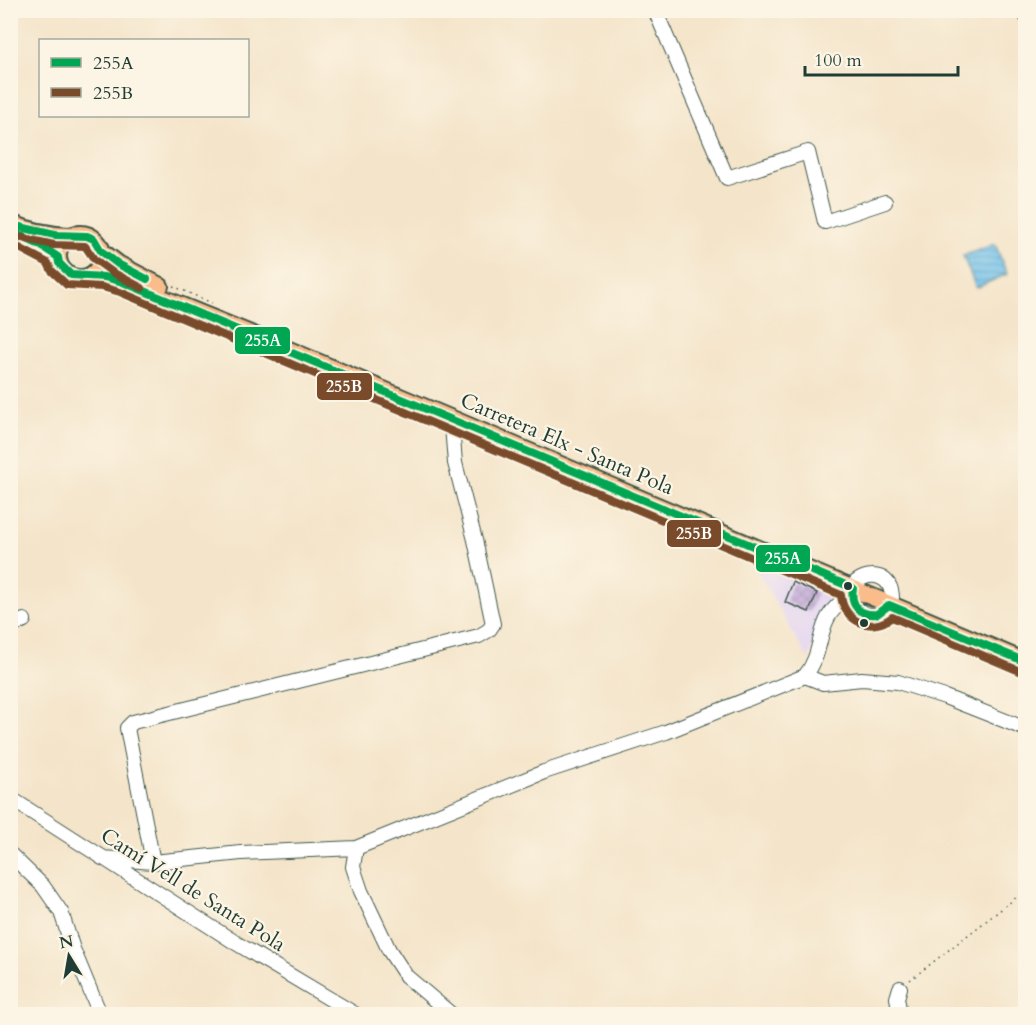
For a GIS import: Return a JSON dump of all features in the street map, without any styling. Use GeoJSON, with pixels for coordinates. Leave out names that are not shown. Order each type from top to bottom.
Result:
{"type":"FeatureCollection","features":[{"type":"Feature","properties":{"kind":"main road"},"geometry":{"type":"LineString","coordinates":[[10,223],[33,230],[70,236],[81,234],[94,239],[101,251],[100,264],[89,276],[71,275],[59,263],[61,246],[70,236]]}},
{"type":"Feature","properties":{"kind":"main road"},"geometry":{"type":"LineString","coordinates":[[10,231],[38,244],[58,257]]}},
{"type":"Feature","properties":{"kind":"main road","name":"Carretera Elx - Santa Pola"},"geometry":{"type":"LineString","coordinates":[[101,251],[118,264],[168,290],[444,406],[853,589]]}},
{"type":"Feature","properties":{"kind":"main road","name":"Carretera Elx - Santa Pola"},"geometry":{"type":"LineString","coordinates":[[89,276],[123,282],[853,589],[891,601],[1026,656]]}},
{"type":"Feature","properties":{"kind":"main road","name":"Carretera Elx - Santa Pola"},"geometry":{"type":"LineString","coordinates":[[891,601],[1026,662]]}},
{"type":"Feature","properties":{"kind":"street"},"geometry":{"type":"LineString","coordinates":[[655,10],[727,178],[808,152],[825,222],[885,202]]}},
{"type":"Feature","properties":{"kind":"street"},"geometry":{"type":"LineString","coordinates":[[1023,10],[1026,16]]}},
{"type":"Feature","properties":{"kind":"street"},"geometry":{"type":"LineString","coordinates":[[153,862],[128,739],[127,728],[133,722],[479,636],[489,630],[493,624],[492,615],[455,463],[453,420]]}},
{"type":"Feature","properties":{"kind":"street"},"geometry":{"type":"LineString","coordinates":[[853,589],[857,610],[866,615],[878,615],[891,601]]}},
{"type":"Feature","properties":{"kind":"street"},"geometry":{"type":"LineString","coordinates":[[102,858],[153,862],[241,853],[356,848],[544,772],[666,732],[805,676],[813,664],[828,616],[853,589]]}},
{"type":"Feature","properties":{"kind":"street"},"geometry":{"type":"LineString","coordinates":[[10,627],[24,620]]}},
{"type":"Feature","properties":{"kind":"street"},"geometry":{"type":"LineString","coordinates":[[805,676],[823,682],[862,679],[898,682],[945,697],[1026,729]]}},
{"type":"Feature","properties":{"kind":"street","name":"Camí Vell de Santa Pola"},"geometry":{"type":"LineString","coordinates":[[10,798],[236,943],[355,1014]]}},
{"type":"Feature","properties":{"kind":"street"},"geometry":{"type":"LineString","coordinates":[[356,848],[353,867],[361,891],[389,950],[405,976],[451,1014]]}},
{"type":"Feature","properties":{"kind":"street"},"geometry":{"type":"LineString","coordinates":[[10,854],[43,886],[60,912],[100,1014]]}},
{"type":"Feature","properties":{"kind":"street"},"geometry":{"type":"LineString","coordinates":[[900,988],[897,998],[900,1014]]}},
{"type":"Feature","properties":{"kind":"path"},"geometry":{"type":"LineString","coordinates":[[900,988],[1026,890]]}},
{"type":"Feature","properties":{"kind":"shaded area"},"geometry":{"type":"Polygon","coordinates":[[[761,563],[836,594],[808,659],[755,567],[761,563]]]}},
{"type":"Feature","properties":{"kind":"water"},"geometry":{"type":"Polygon","coordinates":[[[995,244],[1007,274],[976,288],[963,256],[995,244]]]}},
{"type":"Feature","properties":{"kind":"building"},"geometry":{"type":"Polygon","coordinates":[[[793,582],[817,593],[809,612],[785,602],[793,582]]]}},
{"type":"Feature","properties":{"kind":"transit line","name":"255A"},"geometry":{"type":"LineString","coordinates":[[20,227],[55,235],[87,236],[94,239],[101,251],[118,264],[147,279]]}},
{"type":"Feature","properties":{"kind":"transit line","name":"255A"},"geometry":{"type":"LineString","coordinates":[[10,231],[38,244],[58,257],[59,263],[71,275],[104,277],[123,282],[853,588],[853,600],[857,608],[865,613],[877,614],[889,605],[1026,662]]}},
{"type":"Feature","properties":{"kind":"transit line","name":"255B"},"geometry":{"type":"LineString","coordinates":[[18,237],[54,245],[85,246],[94,259],[112,272],[142,288]]}},
{"type":"Feature","properties":{"kind":"transit line","name":"255B"},"geometry":{"type":"LineString","coordinates":[[10,243],[48,263],[51,270],[67,285],[102,287],[120,292],[841,595],[847,612],[859,622],[875,624],[892,617],[1022,672]]}}]}
